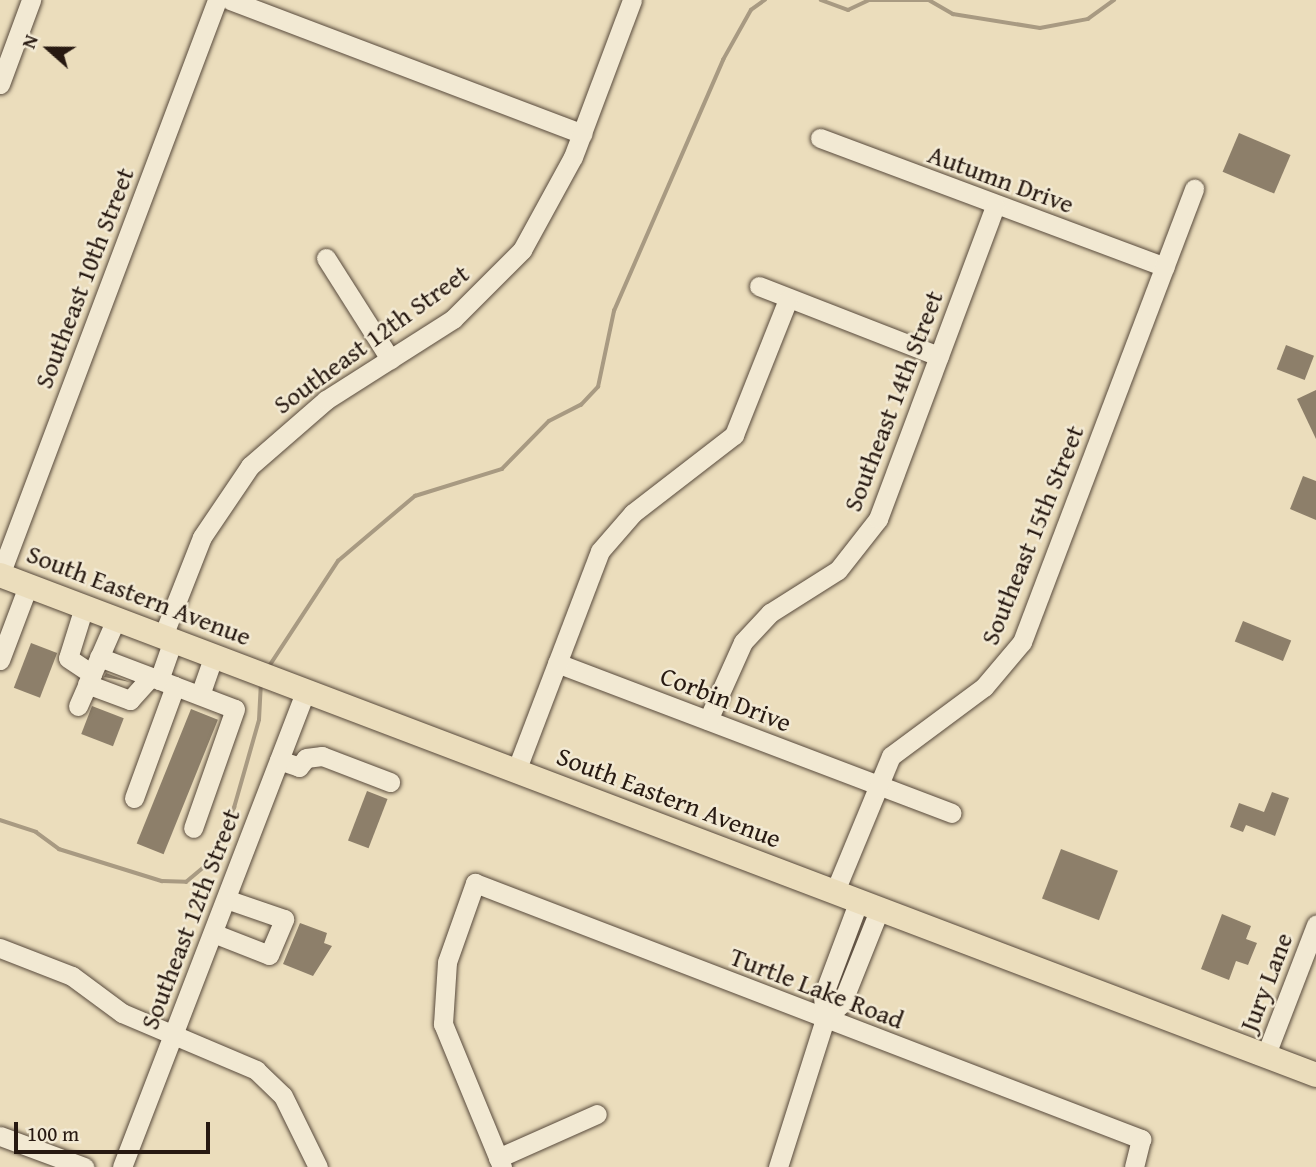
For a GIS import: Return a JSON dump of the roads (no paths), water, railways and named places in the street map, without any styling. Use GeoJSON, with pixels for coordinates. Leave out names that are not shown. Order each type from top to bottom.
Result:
{"type":"FeatureCollection","features":[{"type":"Feature","properties":{"kind":"main road","name":"South Eastern Avenue"},"geometry":{"type":"LineString","coordinates":[[0,575],[1316,1076]]}},
{"type":"Feature","properties":{"kind":"street"},"geometry":{"type":"LineString","coordinates":[[0,84],[32,0]]}},
{"type":"Feature","properties":{"kind":"street","name":"Southeast 10th Street"},"geometry":{"type":"LineString","coordinates":[[0,575],[217,0]]}},
{"type":"Feature","properties":{"kind":"street"},"geometry":{"type":"LineString","coordinates":[[230,0],[582,134]]}},
{"type":"Feature","properties":{"kind":"street","name":"Southeast 12th Street"},"geometry":{"type":"LineString","coordinates":[[134,798],[162,681],[168,638],[202,537],[250,466],[326,400],[453,318],[508,267],[539,227],[582,134],[632,0]]}},
{"type":"Feature","properties":{"kind":"street","name":"Autumn Drive"},"geometry":{"type":"LineString","coordinates":[[820,138],[995,206],[1165,267]]}},
{"type":"Feature","properties":{"kind":"street","name":"Southeast 15th Street"},"geometry":{"type":"LineString","coordinates":[[835,891],[876,784],[899,747],[984,687],[1022,642],[1194,189]]}},
{"type":"Feature","properties":{"kind":"street","name":"Southeast 14th Street"},"geometry":{"type":"LineString","coordinates":[[708,720],[733,655],[749,635],[838,570],[870,531],[995,206]]}},
{"type":"Feature","properties":{"kind":"street"},"geometry":{"type":"LineString","coordinates":[[326,258],[390,359]]}},
{"type":"Feature","properties":{"kind":"street"},"geometry":{"type":"LineString","coordinates":[[759,286],[939,356]]}},
{"type":"Feature","properties":{"kind":"street"},"geometry":{"type":"LineString","coordinates":[[516,771],[591,569],[610,536],[734,435],[788,299]]}},
{"type":"Feature","properties":{"kind":"street"},"geometry":{"type":"LineString","coordinates":[[0,660],[28,586]]}},
{"type":"Feature","properties":{"kind":"street"},"geometry":{"type":"LineString","coordinates":[[84,607],[68,658],[93,672],[130,700],[162,681]]}},
{"type":"Feature","properties":{"kind":"street"},"geometry":{"type":"LineString","coordinates":[[78,706],[116,619]]}},
{"type":"Feature","properties":{"kind":"street"},"geometry":{"type":"LineString","coordinates":[[200,695],[214,655]]}},
{"type":"Feature","properties":{"kind":"street","name":"Corbin Drive"},"geometry":{"type":"LineString","coordinates":[[557,663],[951,813]]}},
{"type":"Feature","properties":{"kind":"street"},"geometry":{"type":"LineString","coordinates":[[93,672],[162,681],[235,709],[237,716],[192,828]]}},
{"type":"Feature","properties":{"kind":"street","name":"Southeast 12th Street"},"geometry":{"type":"LineString","coordinates":[[122,1167],[306,690]]}},
{"type":"Feature","properties":{"kind":"street"},"geometry":{"type":"LineString","coordinates":[[279,761],[299,767],[306,758],[322,756],[390,782]]}},
{"type":"Feature","properties":{"kind":"street","name":"Turtle Lake Road"},"geometry":{"type":"LineString","coordinates":[[500,1163],[443,1024],[447,962],[475,883],[1141,1139],[1135,1167]]}},
{"type":"Feature","properties":{"kind":"street"},"geometry":{"type":"LineString","coordinates":[[213,933],[269,955],[284,919],[226,899]]}},
{"type":"Feature","properties":{"kind":"street"},"geometry":{"type":"LineString","coordinates":[[778,1167],[785,1129],[825,1019],[823,996],[870,904]]}},
{"type":"Feature","properties":{"kind":"street","name":"Jury Lane"},"geometry":{"type":"LineString","coordinates":[[1265,1057],[1316,925]]}},
{"type":"Feature","properties":{"kind":"street"},"geometry":{"type":"LineString","coordinates":[[0,948],[72,976],[113,1009],[235,1058],[271,1083],[318,1167]]}},
{"type":"Feature","properties":{"kind":"street"},"geometry":{"type":"LineString","coordinates":[[500,1163],[597,1114]]}},
{"type":"Feature","properties":{"kind":"street"},"geometry":{"type":"LineString","coordinates":[[0,1136],[84,1167]]}},
{"type":"Feature","properties":{"kind":"waterway"},"geometry":{"type":"LineString","coordinates":[[268,668],[338,561],[415,496],[502,469],[549,421],[581,405],[598,387],[614,311],[723,60],[751,10],[765,0]]}},
{"type":"Feature","properties":{"kind":"waterway"},"geometry":{"type":"LineString","coordinates":[[821,0],[848,10],[869,0],[928,0]]}},
{"type":"Feature","properties":{"kind":"waterway"},"geometry":{"type":"LineString","coordinates":[[929,0],[953,14],[1040,28],[1088,19],[1114,0]]}},
{"type":"Feature","properties":{"kind":"waterway"},"geometry":{"type":"LineString","coordinates":[[0,820],[36,832],[59,849],[162,881],[186,882],[206,865],[234,808],[259,720],[261,685]]}}]}
